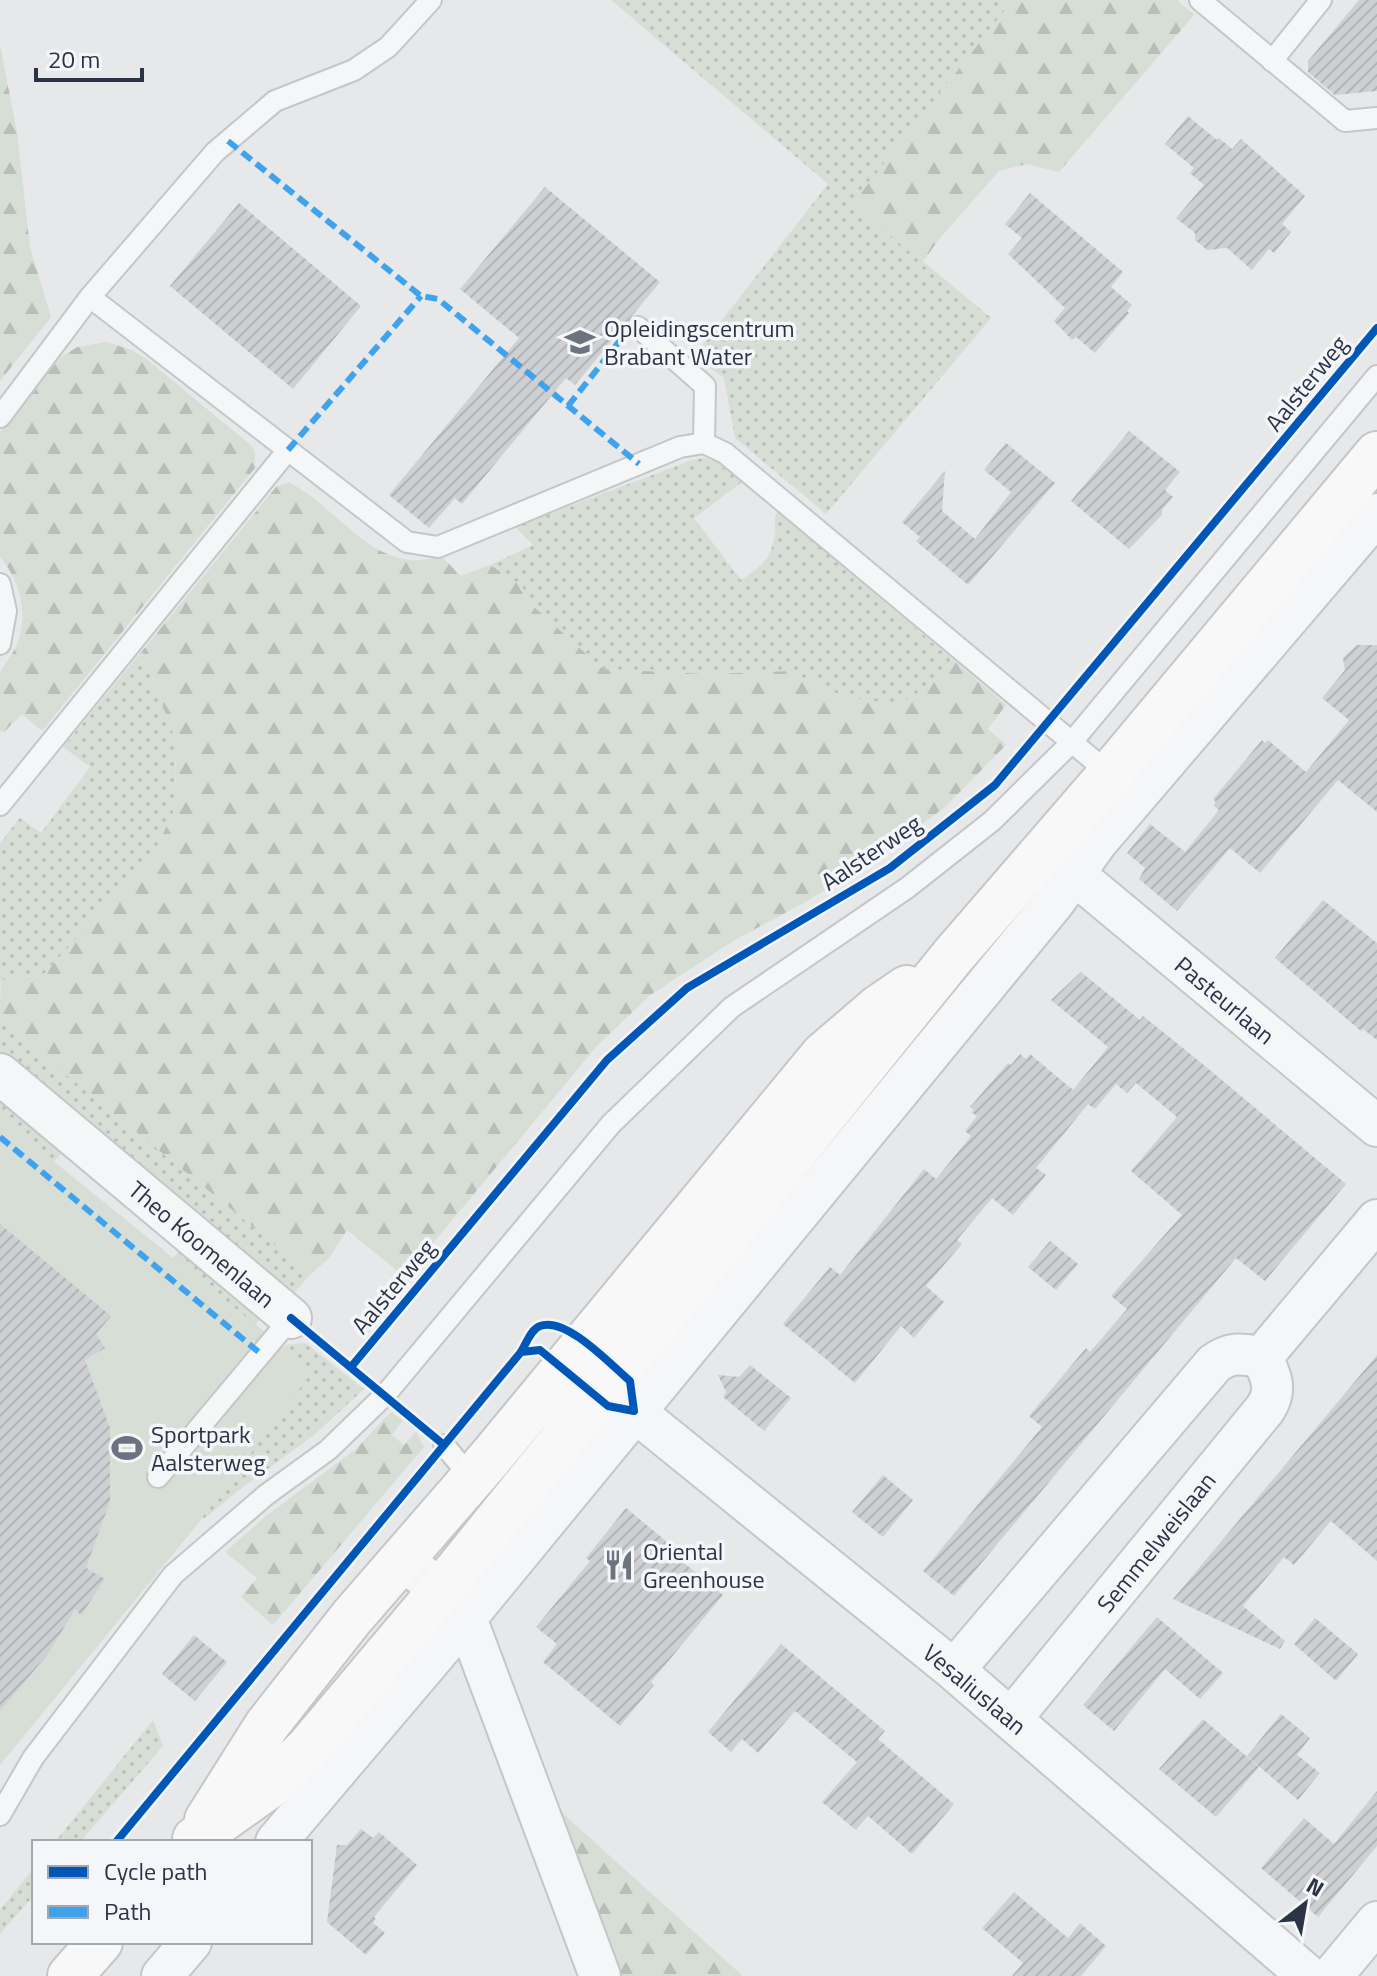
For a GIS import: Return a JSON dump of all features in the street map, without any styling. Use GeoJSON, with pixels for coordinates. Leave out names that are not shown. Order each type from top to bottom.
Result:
{"type":"FeatureCollection","features":[{"type":"Feature","properties":{"kind":"main road"},"geometry":{"type":"LineString","coordinates":[[195,1840],[268,1787],[453,1604],[952,957],[1110,774],[1367,506],[1377,454]]}},
{"type":"Feature","properties":{"kind":"main road"},"geometry":{"type":"LineString","coordinates":[[195,1840],[267,1725],[352,1617],[472,1479],[823,1055],[879,1007],[952,957]]}},
{"type":"Feature","properties":{"kind":"main road"},"geometry":{"type":"LineString","coordinates":[[70,1976],[98,1944]]}},
{"type":"Feature","properties":{"kind":"street"},"geometry":{"type":"LineString","coordinates":[[277,1840],[453,1604],[634,1411],[1055,901],[1107,829],[1367,506]]}},
{"type":"Feature","properties":{"kind":"street","name":"Pasteurlaan"},"geometry":{"type":"LineString","coordinates":[[1074,874],[1377,1126]]}},
{"type":"Feature","properties":{"kind":"street","name":"Theo Koomenlaan"},"geometry":{"type":"LineString","coordinates":[[0,1074],[291,1318]]}},
{"type":"Feature","properties":{"kind":"street"},"geometry":{"type":"LineString","coordinates":[[954,1670],[1214,1364],[1224,1356],[1237,1353],[1262,1357],[1377,1220]]}},
{"type":"Feature","properties":{"kind":"street","name":"Semmelweislaan"},"geometry":{"type":"LineString","coordinates":[[1011,1719],[1265,1409],[1274,1389],[1262,1357]]}},
{"type":"Feature","properties":{"kind":"street","name":"Vesaliuslaan"},"geometry":{"type":"LineString","coordinates":[[634,1411],[954,1670],[1308,1976]]}},
{"type":"Feature","properties":{"kind":"street"},"geometry":{"type":"LineString","coordinates":[[402,1560],[453,1604],[600,1976]]}},
{"type":"Feature","properties":{"kind":"street"},"geometry":{"type":"LineString","coordinates":[[1332,1976],[1377,1922]]}},
{"type":"Feature","properties":{"kind":"street"},"geometry":{"type":"LineString","coordinates":[[162,1976],[189,1944]]}},
{"type":"Feature","properties":{"kind":"lane"},"geometry":{"type":"LineString","coordinates":[[0,417],[90,297],[215,152],[275,101],[354,70],[388,47],[431,0]]}},
{"type":"Feature","properties":{"kind":"lane"},"geometry":{"type":"LineString","coordinates":[[1200,0],[1345,121],[1377,118]]}},
{"type":"Feature","properties":{"kind":"lane"},"geometry":{"type":"LineString","coordinates":[[1272,61],[1321,0]]}},
{"type":"Feature","properties":{"kind":"lane"},"geometry":{"type":"LineString","coordinates":[[90,297],[407,542],[438,547],[680,447],[704,443],[725,453],[1110,774]]}},
{"type":"Feature","properties":{"kind":"lane"},"geometry":{"type":"LineString","coordinates":[[638,327],[705,386],[704,443]]}},
{"type":"Feature","properties":{"kind":"lane","name":"Aalsterweg"},"geometry":{"type":"LineString","coordinates":[[0,1815],[33,1758],[173,1575],[266,1495],[328,1450],[385,1395],[611,1124],[732,1007],[907,888],[992,821],[1071,743],[1377,376]]}},
{"type":"Feature","properties":{"kind":"lane"},"geometry":{"type":"LineString","coordinates":[[0,805],[288,450]]}},
{"type":"Feature","properties":{"kind":"lane"},"geometry":{"type":"LineString","coordinates":[[0,584],[6,611],[0,644]]}},
{"type":"Feature","properties":{"kind":"lane"},"geometry":{"type":"LineString","coordinates":[[158,1477],[291,1318]]}},
{"type":"Feature","properties":{"kind":"lane"},"geometry":{"type":"LineString","coordinates":[[444,1445],[472,1479]]}},
{"type":"Feature","properties":{"kind":"green space"},"geometry":{"type":"Polygon","coordinates":[[[611,0],[1013,0],[853,203],[991,318],[826,514],[735,438],[724,378],[694,356],[828,184],[611,0]]]}},
{"type":"Feature","properties":{"kind":"green space"},"geometry":{"type":"Polygon","coordinates":[[[1013,0],[1177,0],[1194,15],[1059,172],[1027,164],[999,171],[922,263],[853,203],[1013,0]]]}},
{"type":"Feature","properties":{"kind":"green space"},"geometry":{"type":"Polygon","coordinates":[[[0,44],[17,133],[30,247],[51,317],[0,381],[0,44]]]}},
{"type":"Feature","properties":{"kind":"green space"},"geometry":{"type":"Polygon","coordinates":[[[107,342],[145,358],[252,446],[255,468],[42,731],[22,714],[4,732],[0,731],[0,673],[20,635],[22,611],[18,588],[0,557],[0,432],[60,358],[77,347],[107,342]]]}},
{"type":"Feature","properties":{"kind":"green space"},"geometry":{"type":"Polygon","coordinates":[[[704,458],[715,461],[742,482],[694,518],[741,580],[759,567],[770,553],[778,512],[952,659],[934,682],[899,705],[845,697],[788,671],[707,674],[602,669],[532,605],[521,585],[490,565],[533,545],[515,527],[704,458]]]}},
{"type":"Feature","properties":{"kind":"green space"},"geometry":{"type":"Polygon","coordinates":[[[288,482],[304,491],[376,549],[392,556],[414,560],[442,557],[461,576],[490,565],[521,585],[532,605],[603,669],[707,674],[788,671],[845,697],[899,705],[934,682],[952,659],[1006,705],[988,729],[1006,745],[945,807],[887,850],[811,899],[733,941],[649,996],[596,1047],[405,1277],[347,1230],[329,1258],[311,1274],[12,1031],[0,1005],[1,980],[43,975],[153,855],[176,806],[175,738],[142,651],[276,487],[288,482]]]}},
{"type":"Feature","properties":{"kind":"green space"},"geometry":{"type":"Polygon","coordinates":[[[142,651],[175,738],[176,806],[153,855],[43,975],[1,980],[0,983],[0,843],[20,818],[41,833],[90,767],[63,747],[142,651]]]}},
{"type":"Feature","properties":{"kind":"green space"},"geometry":{"type":"Polygon","coordinates":[[[0,1006],[13,1031],[311,1274],[292,1295],[0,1052],[0,1006]]]}},
{"type":"Feature","properties":{"kind":"green space"},"geometry":{"type":"Polygon","coordinates":[[[0,1102],[63,1152],[47,1169],[0,1130],[0,1102]]]}},
{"type":"Feature","properties":{"kind":"green space","name":"Sportpark Aalsterweg"},"geometry":{"type":"Polygon","coordinates":[[[0,1118],[313,1371],[196,1526],[0,1765],[0,1118]]]}},
{"type":"Feature","properties":{"kind":"green space"},"geometry":{"type":"Polygon","coordinates":[[[179,1251],[261,1318],[247,1335],[165,1268],[179,1251]]]}},
{"type":"Feature","properties":{"kind":"green space"},"geometry":{"type":"Polygon","coordinates":[[[305,1343],[364,1389],[313,1436],[204,1519],[194,1509],[269,1360],[286,1345],[305,1343]]]}},
{"type":"Feature","properties":{"kind":"green space"},"geometry":{"type":"Polygon","coordinates":[[[391,1412],[403,1420],[392,1435],[404,1445],[416,1432],[424,1447],[273,1625],[241,1597],[257,1578],[225,1552],[266,1516],[356,1449],[391,1412]]]}},
{"type":"Feature","properties":{"kind":"green space"},"geometry":{"type":"Polygon","coordinates":[[[153,1720],[163,1746],[82,1840],[57,1840],[153,1720]]]}},
{"type":"Feature","properties":{"kind":"green space"},"geometry":{"type":"Polygon","coordinates":[[[551,1803],[743,1976],[619,1976],[551,1803]]]}},
{"type":"Feature","properties":{"kind":"green space"},"geometry":{"type":"Polygon","coordinates":[[[32,1870],[32,1897],[0,1934],[0,1910],[32,1870]]]}},
{"type":"Feature","properties":{"kind":"building"},"geometry":{"type":"Polygon","coordinates":[[[1359,0],[1377,0],[1377,91],[1335,95],[1308,72],[1308,61],[1359,0]]]}},
{"type":"Feature","properties":{"kind":"building"},"geometry":{"type":"Polygon","coordinates":[[[1188,116],[1232,149],[1241,139],[1305,196],[1282,224],[1291,232],[1274,253],[1269,249],[1252,270],[1227,248],[1207,250],[1195,240],[1195,233],[1176,218],[1204,185],[1190,173],[1194,168],[1165,144],[1188,116]]]}},
{"type":"Feature","properties":{"kind":"building"},"geometry":{"type":"Polygon","coordinates":[[[545,187],[660,282],[575,385],[566,378],[462,504],[455,498],[429,528],[389,495],[519,338],[460,289],[545,187]]]}},
{"type":"Feature","properties":{"kind":"building"},"geometry":{"type":"Polygon","coordinates":[[[1030,193],[1123,272],[1111,287],[1132,305],[1127,311],[1129,313],[1095,353],[1076,337],[1072,340],[1054,321],[1065,308],[1008,254],[1022,238],[1005,224],[1030,193]]]}},
{"type":"Feature","properties":{"kind":"building"},"geometry":{"type":"Polygon","coordinates":[[[239,203],[361,306],[293,389],[170,286],[239,203]]]}},
{"type":"Feature","properties":{"kind":"building"},"geometry":{"type":"Polygon","coordinates":[[[1129,431],[1180,472],[1165,490],[1173,497],[1162,510],[1162,515],[1129,549],[1071,501],[1129,431]]]}},
{"type":"Feature","properties":{"kind":"building"},"geometry":{"type":"Polygon","coordinates":[[[1006,443],[1055,483],[968,585],[916,541],[920,537],[902,522],[945,471],[942,511],[975,539],[1011,492],[984,470],[1006,443]]]}},
{"type":"Feature","properties":{"kind":"building"},"geometry":{"type":"Polygon","coordinates":[[[1357,645],[1377,645],[1377,812],[1338,780],[1260,873],[1230,848],[1177,911],[1139,879],[1145,868],[1127,853],[1150,824],[1185,852],[1219,810],[1213,805],[1216,802],[1213,799],[1262,740],[1265,743],[1268,740],[1306,772],[1349,720],[1322,698],[1345,670],[1343,658],[1357,645]]]}},
{"type":"Feature","properties":{"kind":"building"},"geometry":{"type":"Polygon","coordinates":[[[1323,900],[1377,943],[1377,1040],[1363,1029],[1361,1031],[1275,958],[1323,900]]]}},
{"type":"Feature","properties":{"kind":"building"},"geometry":{"type":"Polygon","coordinates":[[[1081,972],[1140,1020],[1143,1016],[1346,1184],[1265,1281],[1236,1258],[954,1596],[923,1571],[1042,1427],[1029,1416],[1086,1348],[1090,1352],[1127,1309],[1111,1296],[1182,1215],[1131,1171],[1177,1117],[1136,1083],[1127,1093],[1116,1084],[1095,1109],[1088,1104],[1036,1168],[1046,1175],[1013,1215],[992,1198],[957,1240],[962,1244],[926,1286],[944,1302],[914,1338],[901,1326],[855,1383],[783,1324],[830,1267],[840,1275],[924,1169],[936,1179],[971,1136],[965,1131],[977,1116],[970,1107],[1008,1063],[1011,1065],[1020,1054],[1026,1059],[1030,1054],[1073,1090],[1108,1047],[1051,1000],[1081,972]]]}},
{"type":"Feature","properties":{"kind":"building"},"geometry":{"type":"Polygon","coordinates":[[[0,1224],[111,1316],[96,1334],[105,1348],[85,1360],[110,1428],[110,1501],[86,1568],[105,1579],[81,1615],[75,1609],[48,1654],[0,1711],[0,1224]]]}},
{"type":"Feature","properties":{"kind":"building"},"geometry":{"type":"Polygon","coordinates":[[[1050,1241],[1078,1264],[1056,1290],[1028,1267],[1050,1241]]]}},
{"type":"Feature","properties":{"kind":"building"},"geometry":{"type":"Polygon","coordinates":[[[1377,1355],[1377,1561],[1331,1521],[1294,1565],[1284,1557],[1243,1606],[1285,1641],[1280,1649],[1173,1599],[1377,1355]]]}},
{"type":"Feature","properties":{"kind":"building"},"geometry":{"type":"Polygon","coordinates":[[[750,1365],[791,1398],[764,1431],[723,1397],[726,1392],[718,1375],[739,1377],[750,1365]]]}},
{"type":"Feature","properties":{"kind":"building"},"geometry":{"type":"Polygon","coordinates":[[[883,1475],[913,1500],[883,1537],[852,1512],[883,1475]]]}},
{"type":"Feature","properties":{"kind":"building"},"geometry":{"type":"Polygon","coordinates":[[[626,1508],[677,1550],[673,1554],[723,1595],[651,1682],[654,1685],[620,1726],[543,1662],[557,1644],[536,1627],[590,1561],[586,1558],[626,1508]]]}},
{"type":"Feature","properties":{"kind":"building"},"geometry":{"type":"Polygon","coordinates":[[[1157,1617],[1223,1673],[1200,1699],[1165,1669],[1114,1731],[1083,1705],[1157,1617]]]}},
{"type":"Feature","properties":{"kind":"building"},"geometry":{"type":"Polygon","coordinates":[[[1315,1618],[1358,1654],[1336,1681],[1294,1644],[1315,1618]]]}},
{"type":"Feature","properties":{"kind":"building"},"geometry":{"type":"Polygon","coordinates":[[[194,1635],[227,1662],[195,1701],[162,1674],[194,1635]]]}},
{"type":"Feature","properties":{"kind":"building"},"geometry":{"type":"Polygon","coordinates":[[[781,1644],[885,1731],[878,1739],[954,1804],[912,1854],[868,1816],[856,1830],[822,1802],[857,1762],[795,1711],[758,1753],[742,1739],[731,1752],[708,1732],[781,1644]]]}},
{"type":"Feature","properties":{"kind":"building"},"geometry":{"type":"Polygon","coordinates":[[[1281,1714],[1310,1738],[1297,1755],[1320,1773],[1298,1800],[1247,1756],[1281,1714]]]}},
{"type":"Feature","properties":{"kind":"building"},"geometry":{"type":"Polygon","coordinates":[[[1203,1719],[1259,1767],[1216,1817],[1159,1769],[1203,1719]]]}},
{"type":"Feature","properties":{"kind":"building"},"geometry":{"type":"Polygon","coordinates":[[[1377,1791],[1377,1846],[1318,1917],[1261,1868],[1304,1818],[1334,1844],[1377,1791]]]}},
{"type":"Feature","properties":{"kind":"building"},"geometry":{"type":"Polygon","coordinates":[[[361,1829],[373,1838],[379,1832],[417,1865],[374,1917],[373,1923],[385,1933],[366,1955],[327,1922],[337,1845],[347,1845],[361,1829]]]}},
{"type":"Feature","properties":{"kind":"building"},"geometry":{"type":"Polygon","coordinates":[[[1014,1892],[1068,1938],[1080,1923],[1106,1946],[1081,1976],[1012,1976],[1023,1963],[982,1928],[1014,1892]]]}},
{"type":"Feature","properties":{"kind":"marked path"},"geometry":{"type":"LineString","coordinates":[[228,141],[421,296],[438,299],[639,464]]}},
{"type":"Feature","properties":{"kind":"marked path"},"geometry":{"type":"LineString","coordinates":[[288,450],[421,296]]}},
{"type":"Feature","properties":{"kind":"marked path"},"geometry":{"type":"LineString","coordinates":[[568,406],[622,338],[638,327]]}},
{"type":"Feature","properties":{"kind":"marked path"},"geometry":{"type":"LineString","coordinates":[[0,1137],[261,1354]]}},
{"type":"Feature","properties":{"kind":"cycle path"},"geometry":{"type":"LineString","coordinates":[[351,1367],[607,1060],[687,988],[890,868],[995,785],[1377,328]]}},
{"type":"Feature","properties":{"kind":"cycle path"},"geometry":{"type":"LineString","coordinates":[[291,1318],[444,1445]]}},
{"type":"Feature","properties":{"kind":"cycle path"},"geometry":{"type":"LineString","coordinates":[[540,1326],[562,1328],[600,1354],[630,1381],[634,1411],[608,1406],[540,1350],[521,1352],[531,1333],[540,1326]]}},
{"type":"Feature","properties":{"kind":"cycle path"},"geometry":{"type":"LineString","coordinates":[[118,1840],[521,1352]]}},
{"type":"Feature","properties":{"kind":"place","name":"Opleidingscentrum Brabant Water"},"geometry":{"type":"Point","coordinates":[580,342]}},
{"type":"Feature","properties":{"kind":"place","name":"Sportpark Aalsterweg"},"geometry":{"type":"Point","coordinates":[127,1448]}},
{"type":"Feature","properties":{"kind":"place","name":"Oriental Greenhouse"},"geometry":{"type":"Point","coordinates":[619,1565]}}]}
